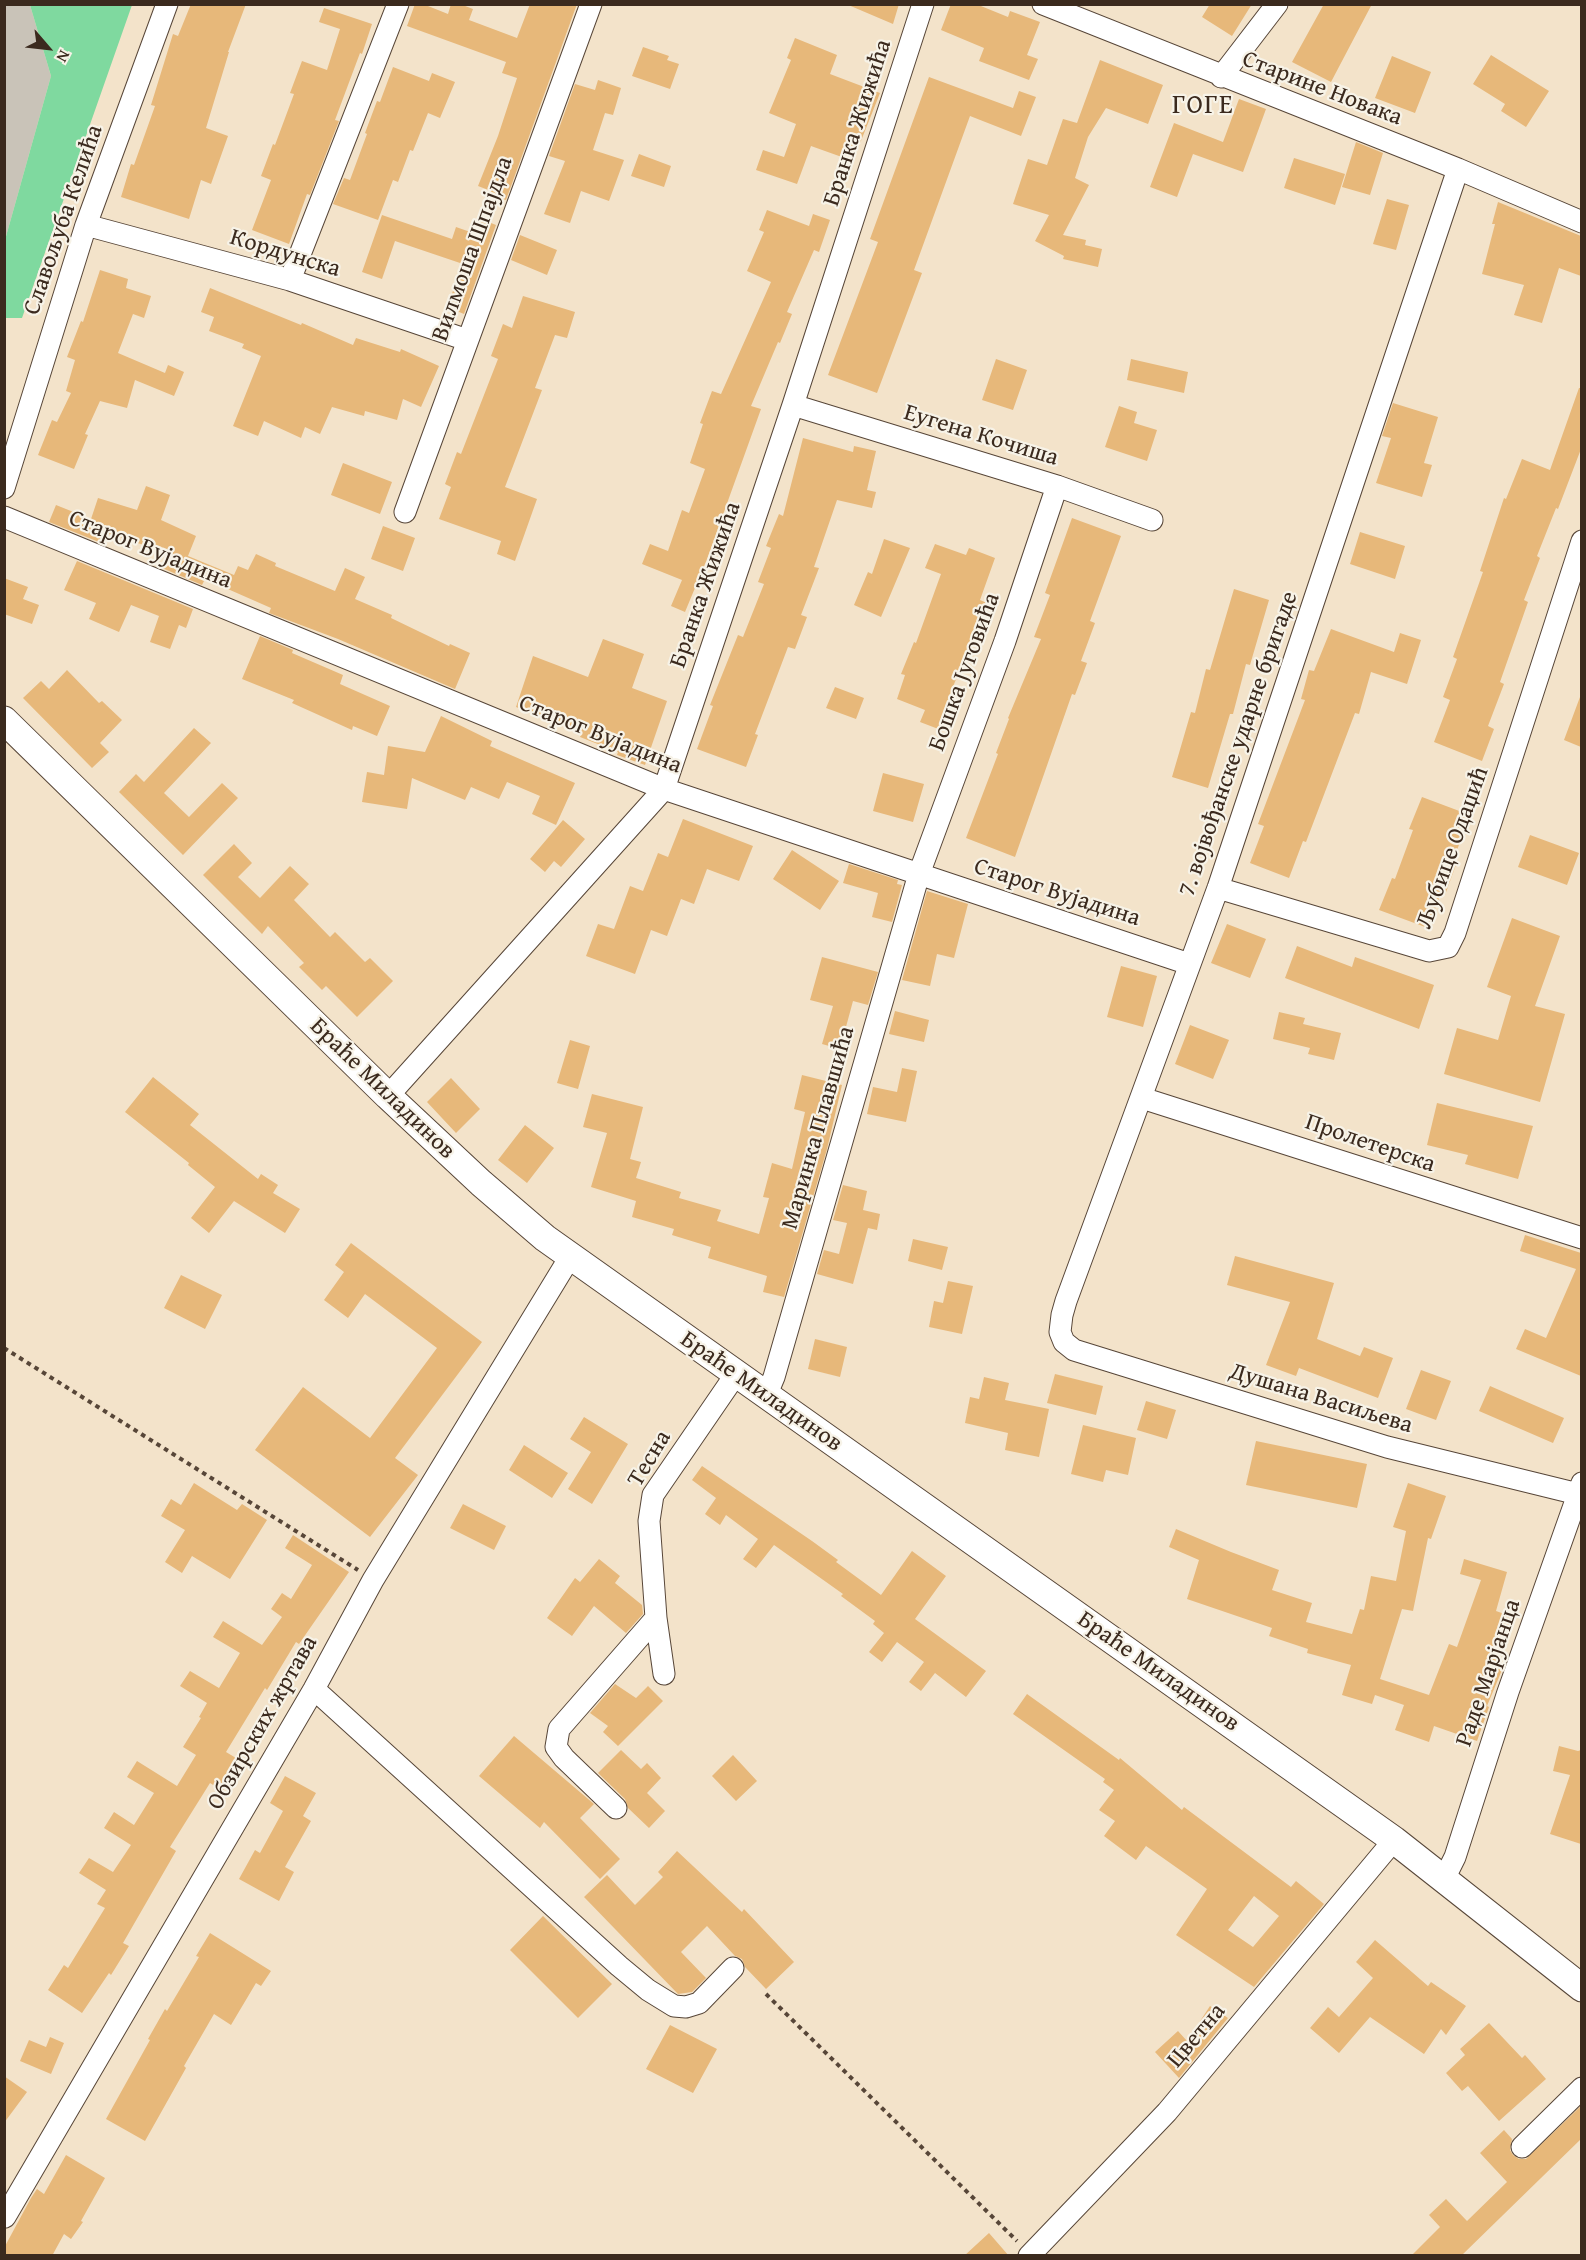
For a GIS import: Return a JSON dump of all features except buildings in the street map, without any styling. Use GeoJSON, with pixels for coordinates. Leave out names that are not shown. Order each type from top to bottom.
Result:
{"type":"FeatureCollection","features":[{"type":"Feature","properties":{"kind":"main road","name":"Браће Миладинов"},"geometry":{"type":"LineString","coordinates":[[4,720],[388,1096],[481,1183],[570,1257],[1394,1840],[1581,1988]]}},
{"type":"Feature","properties":{"kind":"street","name":"Славољуба Келића"},"geometry":{"type":"LineString","coordinates":[[4,488],[86,225],[167,4]]}},
{"type":"Feature","properties":{"kind":"street"},"geometry":{"type":"LineString","coordinates":[[290,280],[398,4]]}},
{"type":"Feature","properties":{"kind":"street","name":"Вилмоша Шпајдла"},"geometry":{"type":"LineString","coordinates":[[405,512],[591,4]]}},
{"type":"Feature","properties":{"kind":"street","name":"Бранка Жижића"},"geometry":{"type":"LineString","coordinates":[[388,1096],[664,789],[793,405],[923,4]]}},
{"type":"Feature","properties":{"kind":"street","name":"Старине Новака"},"geometry":{"type":"LineString","coordinates":[[1043,4],[1221,77],[1458,169],[1581,222]]}},
{"type":"Feature","properties":{"kind":"street"},"geometry":{"type":"LineString","coordinates":[[1221,77],[1277,4]]}},
{"type":"Feature","properties":{"kind":"street","name":"7. војвођанске ударне бригаде"},"geometry":{"type":"LineString","coordinates":[[1060,1332],[1066,1301],[1218,888],[1458,169]]}},
{"type":"Feature","properties":{"kind":"street","name":"Кордунска"},"geometry":{"type":"LineString","coordinates":[[86,225],[290,280],[467,340]]}},
{"type":"Feature","properties":{"kind":"street","name":"Еугена Кочиша"},"geometry":{"type":"LineString","coordinates":[[793,405],[1057,486],[1152,520]]}},
{"type":"Feature","properties":{"kind":"street","name":"Бошка Југовића"},"geometry":{"type":"LineString","coordinates":[[919,874],[1005,641],[1057,486]]}},
{"type":"Feature","properties":{"kind":"street","name":"Старог Вујадина"},"geometry":{"type":"LineString","coordinates":[[4,517],[664,789],[1189,964]]}},
{"type":"Feature","properties":{"kind":"street","name":"Љубице Одаџић"},"geometry":{"type":"LineString","coordinates":[[1218,888],[1429,951],[1448,947],[1455,933],[1581,541]]}},
{"type":"Feature","properties":{"kind":"street","name":"Маринка Плавшића"},"geometry":{"type":"LineString","coordinates":[[766,1396],[774,1377],[919,874]]}},
{"type":"Feature","properties":{"kind":"street","name":"Пролетерска"},"geometry":{"type":"LineString","coordinates":[[1142,1098],[1581,1238]]}},
{"type":"Feature","properties":{"kind":"street","name":"Обзирских жртава"},"geometry":{"type":"LineString","coordinates":[[5,2217],[314,1689],[374,1580],[570,1257]]}},
{"type":"Feature","properties":{"kind":"street","name":"Душана Васиљева"},"geometry":{"type":"LineString","coordinates":[[1060,1332],[1064,1342],[1074,1350],[1387,1447],[1580,1489]]}},
{"type":"Feature","properties":{"kind":"street","name":"Тесна"},"geometry":{"type":"LineString","coordinates":[[664,1674],[656,1618],[649,1521],[652,1495],[736,1374]]}},
{"type":"Feature","properties":{"kind":"street","name":"Раде Марјанца"},"geometry":{"type":"LineString","coordinates":[[1444,1879],[1455,1857],[1512,1681],[1580,1489]]}},
{"type":"Feature","properties":{"kind":"street"},"geometry":{"type":"LineString","coordinates":[[616,1808],[564,1758],[556,1747],[559,1729],[656,1618]]}},
{"type":"Feature","properties":{"kind":"street"},"geometry":{"type":"LineString","coordinates":[[314,1689],[648,1990],[674,2006],[686,2007],[699,2003],[733,1968]]}},
{"type":"Feature","properties":{"kind":"street","name":"Цветна"},"geometry":{"type":"LineString","coordinates":[[1030,2255],[1167,2112],[1394,1840]]}},
{"type":"Feature","properties":{"kind":"street"},"geometry":{"type":"LineString","coordinates":[[1522,2147],[1581,2088]]}},
{"type":"Feature","properties":{"kind":"path"},"geometry":{"type":"LineString","coordinates":[[4,1348],[374,1580]]}},
{"type":"Feature","properties":{"kind":"path"},"geometry":{"type":"LineString","coordinates":[[766,1994],[1030,2255]]}},
{"type":"Feature","properties":{"kind":"shaded area"},"geometry":{"type":"Polygon","coordinates":[[[5,5],[30,5],[51,76],[5,240],[5,5]]]}},
{"type":"Feature","properties":{"kind":"green space"},"geometry":{"type":"Polygon","coordinates":[[[30,5],[132,5],[22,318],[5,318],[5,240],[51,76],[30,5]]]}},
{"type":"Feature","properties":{"kind":"district","name":"ГОГЕ"},"geometry":{"type":"Point","coordinates":[1203,106]}}]}
